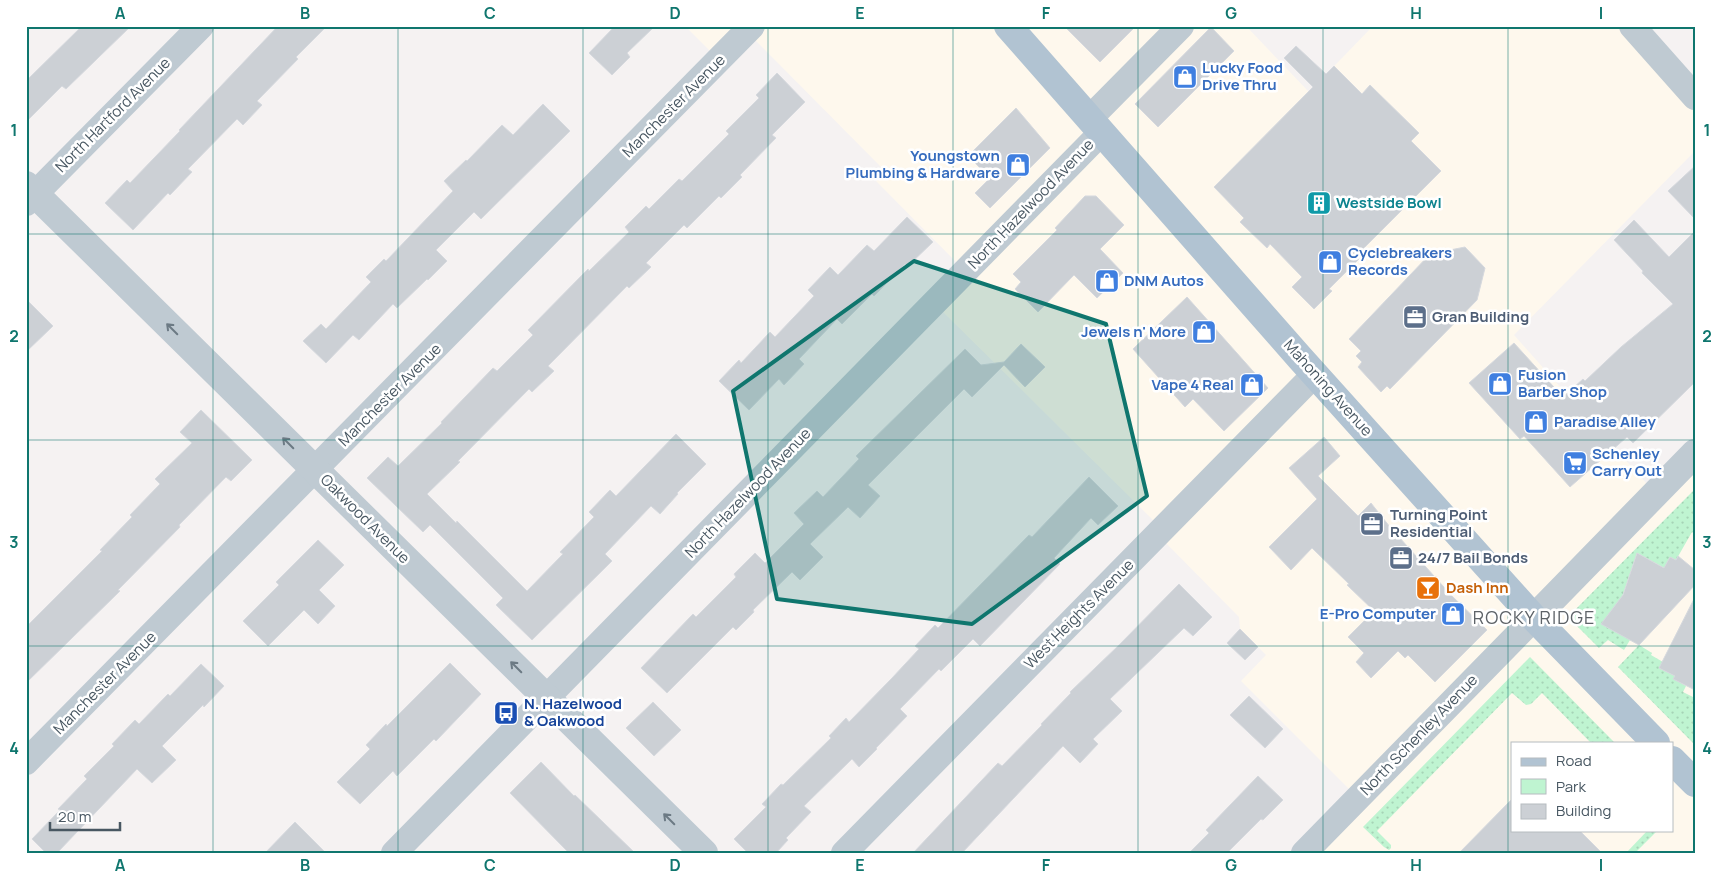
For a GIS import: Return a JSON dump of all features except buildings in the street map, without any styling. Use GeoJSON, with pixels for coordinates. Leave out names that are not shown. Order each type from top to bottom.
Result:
{"type":"FeatureCollection","features":[{"type":"Feature","properties":{"kind":"main road","name":"Mahoning Avenue"},"geometry":{"type":"LineString","coordinates":[[1008,26],[1315,374],[1534,618],[1655,742]]}},
{"type":"Feature","properties":{"kind":"main road"},"geometry":{"type":"LineString","coordinates":[[1674,762],[1695,782]]}},
{"type":"Feature","properties":{"kind":"street","name":"North Hartford Avenue"},"geometry":{"type":"LineString","coordinates":[[29,194],[201,26]]}},
{"type":"Feature","properties":{"kind":"street","name":"Manchester Avenue"},"geometry":{"type":"LineString","coordinates":[[26,762],[752,26]]}},
{"type":"Feature","properties":{"kind":"street","name":"North Hazelwood Avenue"},"geometry":{"type":"LineString","coordinates":[[394,853],[546,698],[1095,126],[1181,26]]}},
{"type":"Feature","properties":{"kind":"street"},"geometry":{"type":"LineString","coordinates":[[1632,26],[1695,97]]}},
{"type":"Feature","properties":{"kind":"street","name":"Oakwood Avenue"},"geometry":{"type":"LineString","coordinates":[[29,194],[316,470],[704,853]]}},
{"type":"Feature","properties":{"kind":"street","name":"West Heights Avenue"},"geometry":{"type":"LineString","coordinates":[[844,853],[1315,374]]}},
{"type":"Feature","properties":{"kind":"street"},"geometry":{"type":"LineString","coordinates":[[1534,618],[1695,453]]}},
{"type":"Feature","properties":{"kind":"street","name":"North Schenley Avenue"},"geometry":{"type":"LineString","coordinates":[[1304,853],[1534,618]]}},
{"type":"Feature","properties":{"kind":"highlighted area"},"geometry":{"type":"Polygon","coordinates":[[[914,261],[1106,324],[1147,496],[972,624],[777,599],[733,391],[914,261]]]}},
{"type":"Feature","properties":{"kind":"shaded area"},"geometry":{"type":"Polygon","coordinates":[[[685,26],[1246,26],[1309,92],[1373,26],[1632,26],[1695,97],[1695,151],[1514,335],[1655,493],[1695,453],[1695,853],[1304,853],[1358,798],[1241,681],[1266,655],[1240,629],[1239,617],[1157,534],[1162,529],[934,303],[965,271],[876,181],[886,172],[747,32],[719,60],[685,26]]]}},
{"type":"Feature","properties":{"kind":"green space"},"geometry":{"type":"Polygon","coordinates":[[[1695,489],[1695,534],[1692,532],[1676,560],[1670,557],[1666,565],[1670,571],[1637,553],[1621,600],[1630,640],[1624,650],[1608,640],[1599,648],[1568,617],[1695,489]]]}},
{"type":"Feature","properties":{"kind":"green space"},"geometry":{"type":"Polygon","coordinates":[[[1639,645],[1663,662],[1659,668],[1675,676],[1674,679],[1686,686],[1683,692],[1695,698],[1695,745],[1618,667],[1639,645]]]}},
{"type":"Feature","properties":{"kind":"green space"},"geometry":{"type":"Polygon","coordinates":[[[1530,657],[1614,742],[1590,742],[1542,693],[1531,704],[1526,705],[1512,693],[1377,831],[1391,845],[1389,850],[1363,827],[1530,657]]]}},
{"type":"Feature","properties":{"kind":"green space"},"geometry":{"type":"Polygon","coordinates":[[[1646,832],[1656,832],[1635,853],[1626,853],[1646,832]]]}},
{"type":"Feature","properties":{"kind":"place","name":"Lucky Food Drive Thru"},"geometry":{"type":"Point","coordinates":[1185,77]}},
{"type":"Feature","properties":{"kind":"place","name":"Youngstown Plumbing & Hardware"},"geometry":{"type":"Point","coordinates":[1018,165]}},
{"type":"Feature","properties":{"kind":"place","name":"Westside Bowl"},"geometry":{"type":"Point","coordinates":[1319,203]}},
{"type":"Feature","properties":{"kind":"place","name":"Cyclebreakers Records"},"geometry":{"type":"Point","coordinates":[1330,262]}},
{"type":"Feature","properties":{"kind":"place","name":"DNM Autos"},"geometry":{"type":"Point","coordinates":[1107,281]}},
{"type":"Feature","properties":{"kind":"place","name":"Gran Building"},"geometry":{"type":"Point","coordinates":[1415,317]}},
{"type":"Feature","properties":{"kind":"place","name":"Jewels n' More"},"geometry":{"type":"Point","coordinates":[1204,332]}},
{"type":"Feature","properties":{"kind":"place","name":"Fusion Barber Shop"},"geometry":{"type":"Point","coordinates":[1500,384]}},
{"type":"Feature","properties":{"kind":"place","name":"Vape 4 Real"},"geometry":{"type":"Point","coordinates":[1252,385]}},
{"type":"Feature","properties":{"kind":"place","name":"Paradise Alley"},"geometry":{"type":"Point","coordinates":[1536,422]}},
{"type":"Feature","properties":{"kind":"place","name":"Schenley Carry Out"},"geometry":{"type":"Point","coordinates":[1575,463]}},
{"type":"Feature","properties":{"kind":"place","name":"Turning Point Residential"},"geometry":{"type":"Point","coordinates":[1372,524]}},
{"type":"Feature","properties":{"kind":"place","name":"24/7 Bail Bonds"},"geometry":{"type":"Point","coordinates":[1401,558]}},
{"type":"Feature","properties":{"kind":"place","name":"Dash Inn"},"geometry":{"type":"Point","coordinates":[1428,588]}},
{"type":"Feature","properties":{"kind":"place","name":"E-Pro Computer"},"geometry":{"type":"Point","coordinates":[1453,614]}},
{"type":"Feature","properties":{"kind":"place","name":"N. Hazelwood & Oakwood"},"geometry":{"type":"Point","coordinates":[506,713]}},
{"type":"Feature","properties":{"kind":"district","name":"ROCKY RIDGE"},"geometry":{"type":"Point","coordinates":[1534,618]}}]}
